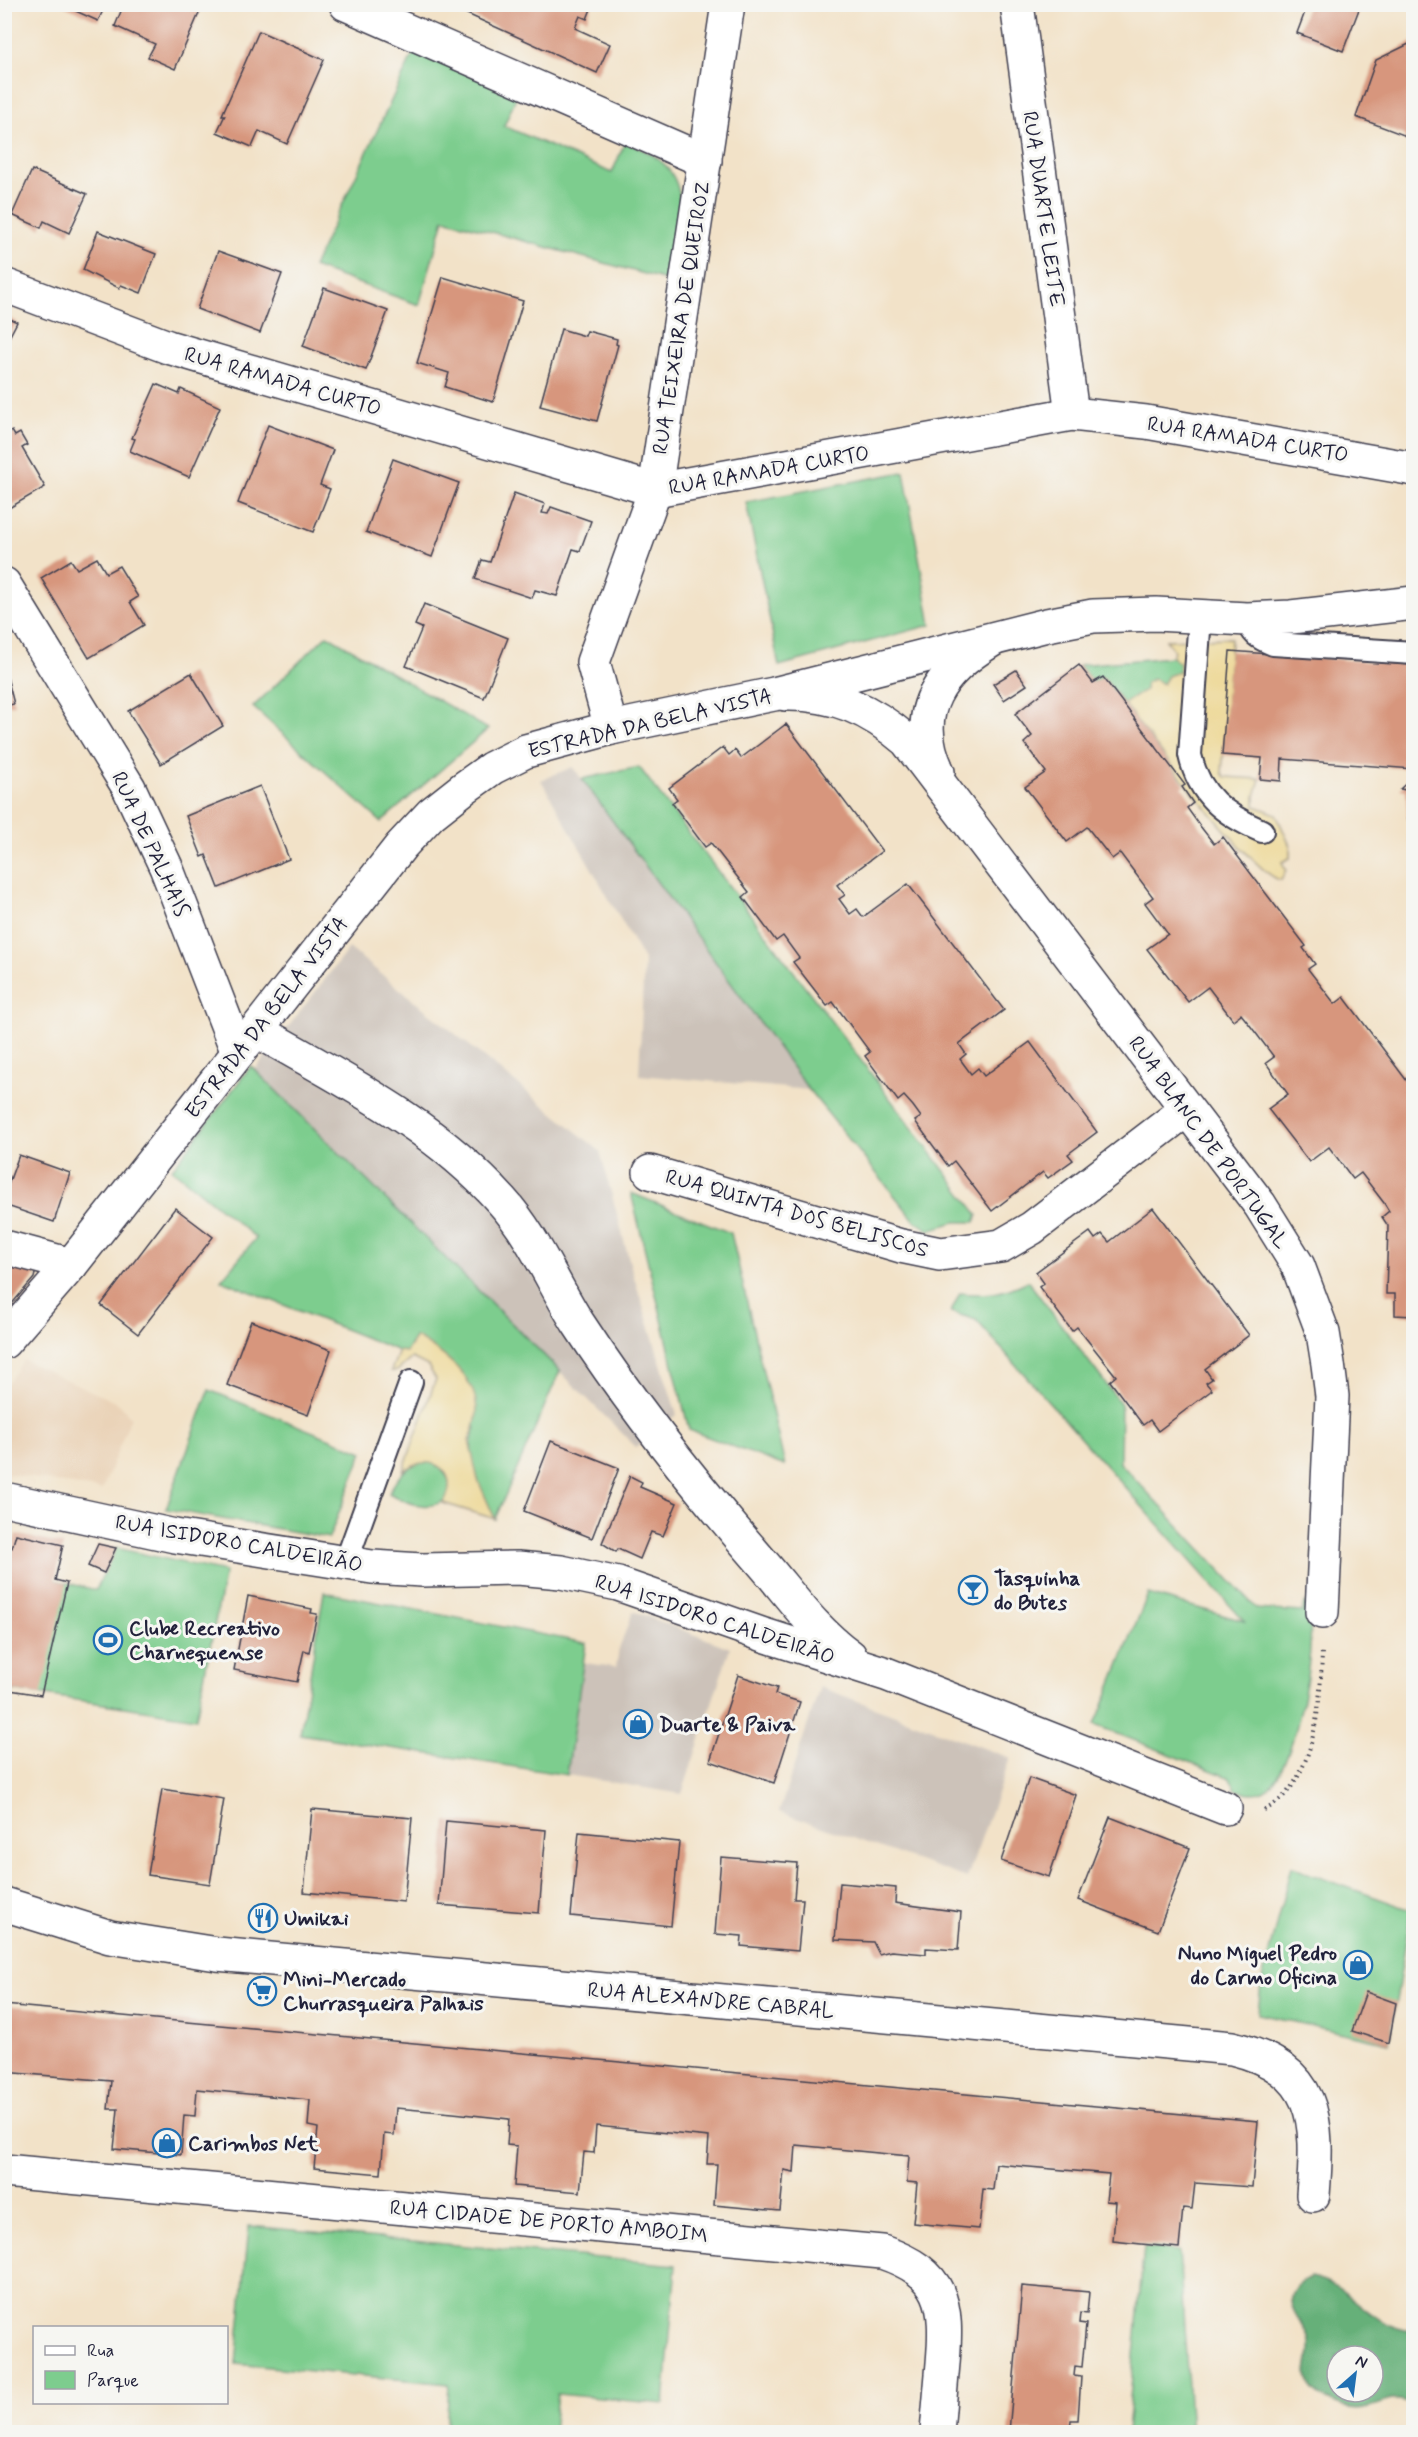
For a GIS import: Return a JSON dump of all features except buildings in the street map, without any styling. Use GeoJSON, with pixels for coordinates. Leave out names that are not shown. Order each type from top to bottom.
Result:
{"type":"FeatureCollection","features":[{"type":"Feature","properties":{"kind":"street"},"geometry":{"type":"LineString","coordinates":[[346,4],[705,161]]}},
{"type":"Feature","properties":{"kind":"street","name":"RUA TEIXEIRA DE QUEIROZ"},"geometry":{"type":"LineString","coordinates":[[611,728],[593,662],[655,490],[728,4]]}},
{"type":"Feature","properties":{"kind":"street","name":"RUA DUARTE LEITE"},"geometry":{"type":"LineString","coordinates":[[1017,4],[1072,414]]}},
{"type":"Feature","properties":{"kind":"street","name":"RUA RAMADA CURTO"},"geometry":{"type":"LineString","coordinates":[[4,285],[168,347],[655,490],[1072,414],[1158,424],[1413,469]]}},
{"type":"Feature","properties":{"kind":"street","name":"RUA DE PALHAIS"},"geometry":{"type":"LineString","coordinates":[[4,584],[129,788],[247,1041]]}},
{"type":"Feature","properties":{"kind":"street","name":"ESTRADA DA BELA VISTA"},"geometry":{"type":"LineString","coordinates":[[4,1342],[71,1265],[364,890],[431,814],[492,768],[525,751],[611,728],[774,694],[996,637],[1093,616],[1156,614],[1247,619],[1405,603]]}},
{"type":"Feature","properties":{"kind":"street","name":"RUA BLANC DE PORTUGAL"},"geometry":{"type":"LineString","coordinates":[[950,795],[931,756],[926,731],[929,710],[937,689],[951,669],[996,637]]}},
{"type":"Feature","properties":{"kind":"street","name":"RUA BLANC DE PORTUGAL"},"geometry":{"type":"LineString","coordinates":[[774,694],[811,693],[838,699],[864,709],[885,722],[907,741],[1260,1205],[1286,1244],[1309,1292],[1323,1333],[1332,1396],[1322,1612]]}},
{"type":"Feature","properties":{"kind":"street"},"geometry":{"type":"LineString","coordinates":[[247,1041],[361,1089],[413,1122],[460,1158],[502,1201],[537,1248],[564,1302],[587,1338],[702,1493],[789,1593],[814,1627],[851,1658],[885,1674]]}},
{"type":"Feature","properties":{"kind":"street","name":"RUA QUINTA DOS BELISCOS"},"geometry":{"type":"LineString","coordinates":[[650,1172],[901,1246],[940,1254],[971,1252],[1001,1246],[1032,1228],[1186,1110]]}},
{"type":"Feature","properties":{"kind":"street"},"geometry":{"type":"LineString","coordinates":[[4,1247],[71,1265]]}},
{"type":"Feature","properties":{"kind":"street","name":"RUA ISIDORO CALDEIRÃO"},"geometry":{"type":"LineString","coordinates":[[4,1499],[175,1536],[372,1567],[422,1570],[518,1568],[561,1572],[618,1584],[885,1674],[1225,1808]]}},
{"type":"Feature","properties":{"kind":"street","name":"RUA ALEXANDRE CABRAL"},"geometry":{"type":"LineString","coordinates":[[4,1904],[111,1937],[217,1954],[1232,2048],[1256,2054],[1277,2066],[1295,2082],[1308,2102],[1316,2126],[1313,2195]]}},
{"type":"Feature","properties":{"kind":"street","name":"RUA CIDADE DE PORTO AMBOIM"},"geometry":{"type":"LineString","coordinates":[[4,2171],[882,2252],[907,2260],[929,2278],[943,2303],[946,2329],[937,2433]]}},
{"type":"Feature","properties":{"kind":"lane"},"geometry":{"type":"LineString","coordinates":[[1200,617],[1190,755],[1194,774],[1206,793],[1222,808],[1238,820],[1262,831]]}},
{"type":"Feature","properties":{"kind":"lane"},"geometry":{"type":"LineString","coordinates":[[1247,619],[1251,632],[1260,639],[1273,644],[1413,653]]}},
{"type":"Feature","properties":{"kind":"lane"},"geometry":{"type":"LineString","coordinates":[[346,1562],[411,1382]]}},
{"type":"Feature","properties":{"kind":"path"},"geometry":{"type":"LineString","coordinates":[[1225,1808],[1258,1812],[1275,1805],[1301,1768],[1311,1746],[1317,1719],[1321,1683],[1322,1612]]}},
{"type":"Feature","properties":{"kind":"shaded area"},"geometry":{"type":"Polygon","coordinates":[[[573,767],[809,1090],[639,1075],[644,960],[541,780],[573,767]]]}},
{"type":"Feature","properties":{"kind":"shaded area"},"geometry":{"type":"Polygon","coordinates":[[[349,948],[600,1151],[633,1274],[677,1415],[636,1447],[255,1070],[349,948]]]}},
{"type":"Feature","properties":{"kind":"shaded area"},"geometry":{"type":"Polygon","coordinates":[[[24,1360],[119,1404],[131,1417],[102,1490],[5,1473],[5,1386],[24,1360]]]}},
{"type":"Feature","properties":{"kind":"shaded area"},"geometry":{"type":"Polygon","coordinates":[[[633,1611],[730,1648],[682,1794],[567,1775],[584,1663],[616,1667],[619,1649],[633,1611]]]}},
{"type":"Feature","properties":{"kind":"shaded area"},"geometry":{"type":"Polygon","coordinates":[[[820,1687],[1010,1758],[967,1878],[779,1812],[820,1687]]]}},
{"type":"Feature","properties":{"kind":"green space"},"geometry":{"type":"Polygon","coordinates":[[[415,50],[517,95],[504,126],[612,173],[625,142],[647,151],[658,159],[670,170],[677,184],[680,200],[679,233],[670,281],[444,219],[419,305],[313,267],[415,50]]]}},
{"type":"Feature","properties":{"kind":"green space"},"geometry":{"type":"Polygon","coordinates":[[[904,472],[931,625],[779,666],[746,502],[904,472]]]}},
{"type":"Feature","properties":{"kind":"green space"},"geometry":{"type":"Polygon","coordinates":[[[327,635],[488,729],[381,822],[253,707],[327,635]]]}},
{"type":"Feature","properties":{"kind":"green space"},"geometry":{"type":"Polygon","coordinates":[[[1172,657],[1181,663],[1179,672],[1168,676],[1163,684],[1153,679],[1146,683],[1145,690],[1124,704],[1103,677],[1093,683],[1079,665],[1172,657]]]}},
{"type":"Feature","properties":{"kind":"green space"},"geometry":{"type":"Polygon","coordinates":[[[639,767],[978,1215],[975,1222],[955,1222],[929,1230],[915,1221],[809,1090],[582,779],[639,767]]]}},
{"type":"Feature","properties":{"kind":"green space"},"geometry":{"type":"Polygon","coordinates":[[[251,1066],[560,1371],[495,1519],[480,1486],[473,1462],[471,1450],[476,1428],[415,1337],[406,1352],[399,1351],[221,1280],[256,1238],[172,1169],[251,1066]]]}},
{"type":"Feature","properties":{"kind":"green space"},"geometry":{"type":"Polygon","coordinates":[[[631,1193],[731,1233],[785,1466],[689,1430],[631,1193]]]}},
{"type":"Feature","properties":{"kind":"green space"},"geometry":{"type":"Polygon","coordinates":[[[1028,1281],[1121,1404],[1120,1463],[1257,1609],[1302,1612],[1304,1603],[1306,1604],[1310,1620],[1310,1642],[1308,1669],[1297,1726],[1280,1772],[1270,1786],[1258,1793],[1235,1789],[1231,1778],[1095,1725],[1148,1594],[1244,1621],[976,1320],[951,1312],[960,1293],[995,1293],[1028,1281]]]}},
{"type":"Feature","properties":{"kind":"green space"},"geometry":{"type":"Polygon","coordinates":[[[209,1390],[363,1452],[329,1538],[166,1509],[209,1390]]]}},
{"type":"Feature","properties":{"kind":"green space"},"geometry":{"type":"Polygon","coordinates":[[[426,1460],[441,1469],[449,1480],[450,1490],[446,1498],[438,1504],[425,1505],[408,1502],[389,1493],[404,1472],[413,1465],[426,1460]]]}},
{"type":"Feature","properties":{"kind":"green space","name":"Clube Recreativo Charnequense"},"geometry":{"type":"Polygon","coordinates":[[[116,1548],[225,1572],[196,1718],[5,1689],[4,1568],[96,1590],[116,1548]]]}},
{"type":"Feature","properties":{"kind":"green space"},"geometry":{"type":"Polygon","coordinates":[[[324,1592],[586,1643],[567,1775],[300,1734],[324,1592]]]}},
{"type":"Feature","properties":{"kind":"green space"},"geometry":{"type":"Polygon","coordinates":[[[1291,1867],[1411,1910],[1389,2043],[1258,2014],[1261,1983],[1291,1867]]]}},
{"type":"Feature","properties":{"kind":"green space"},"geometry":{"type":"Polygon","coordinates":[[[249,2226],[676,2265],[664,2404],[557,2394],[553,2432],[446,2432],[449,2384],[236,2364],[249,2226]]]}},
{"type":"Feature","properties":{"kind":"green space"},"geometry":{"type":"Polygon","coordinates":[[[1144,2247],[1179,2251],[1191,2432],[1127,2432],[1144,2247]]]}},
{"type":"Feature","properties":{"kind":"green space"},"geometry":{"type":"Polygon","coordinates":[[[1310,2277],[1325,2281],[1385,2322],[1413,2331],[1413,2404],[1400,2400],[1385,2402],[1385,2344],[1325,2344],[1325,2399],[1314,2392],[1307,2377],[1309,2338],[1291,2302],[1291,2296],[1298,2284],[1310,2277]]]}},
{"type":"Feature","properties":{"kind":"green space"},"geometry":{"type":"Polygon","coordinates":[[[1336,2404],[1377,2404],[1364,2408],[1344,2407],[1336,2404]]]}},
{"type":"Feature","properties":{"kind":"sand"},"geometry":{"type":"Polygon","coordinates":[[[1231,638],[1222,773],[1225,777],[1260,779],[1255,796],[1255,806],[1276,814],[1290,846],[1290,858],[1282,862],[1286,871],[1281,880],[1268,873],[1226,831],[1124,704],[1145,690],[1146,683],[1154,679],[1163,684],[1168,676],[1179,672],[1180,663],[1172,657],[1174,650],[1166,640],[1231,638]]]}},
{"type":"Feature","properties":{"kind":"sand"},"geometry":{"type":"Polygon","coordinates":[[[416,1337],[456,1367],[474,1392],[477,1407],[476,1423],[469,1440],[478,1480],[495,1519],[443,1503],[448,1493],[449,1483],[447,1475],[434,1464],[414,1465],[403,1471],[436,1379],[428,1366],[412,1358],[397,1371],[391,1371],[399,1351],[406,1352],[416,1337]]]}},
{"type":"Feature","properties":{"kind":"place","name":"Tasquinha do Butes"},"geometry":{"type":"Point","coordinates":[973,1590]}},
{"type":"Feature","properties":{"kind":"place","name":"Clube Recreativo Charnequense"},"geometry":{"type":"Point","coordinates":[108,1640]}},
{"type":"Feature","properties":{"kind":"place","name":"Duarte & Paiva"},"geometry":{"type":"Point","coordinates":[638,1724]}},
{"type":"Feature","properties":{"kind":"place","name":"Umikai"},"geometry":{"type":"Point","coordinates":[263,1918]}},
{"type":"Feature","properties":{"kind":"place","name":"Nuno Miguel Pedro do Carmo Oficina"},"geometry":{"type":"Point","coordinates":[1358,1965]}},
{"type":"Feature","properties":{"kind":"place","name":"Mini-Mercado Churrasqueira Palhais"},"geometry":{"type":"Point","coordinates":[262,1991]}},
{"type":"Feature","properties":{"kind":"place","name":"Carimbos Net"},"geometry":{"type":"Point","coordinates":[167,2143]}}]}
